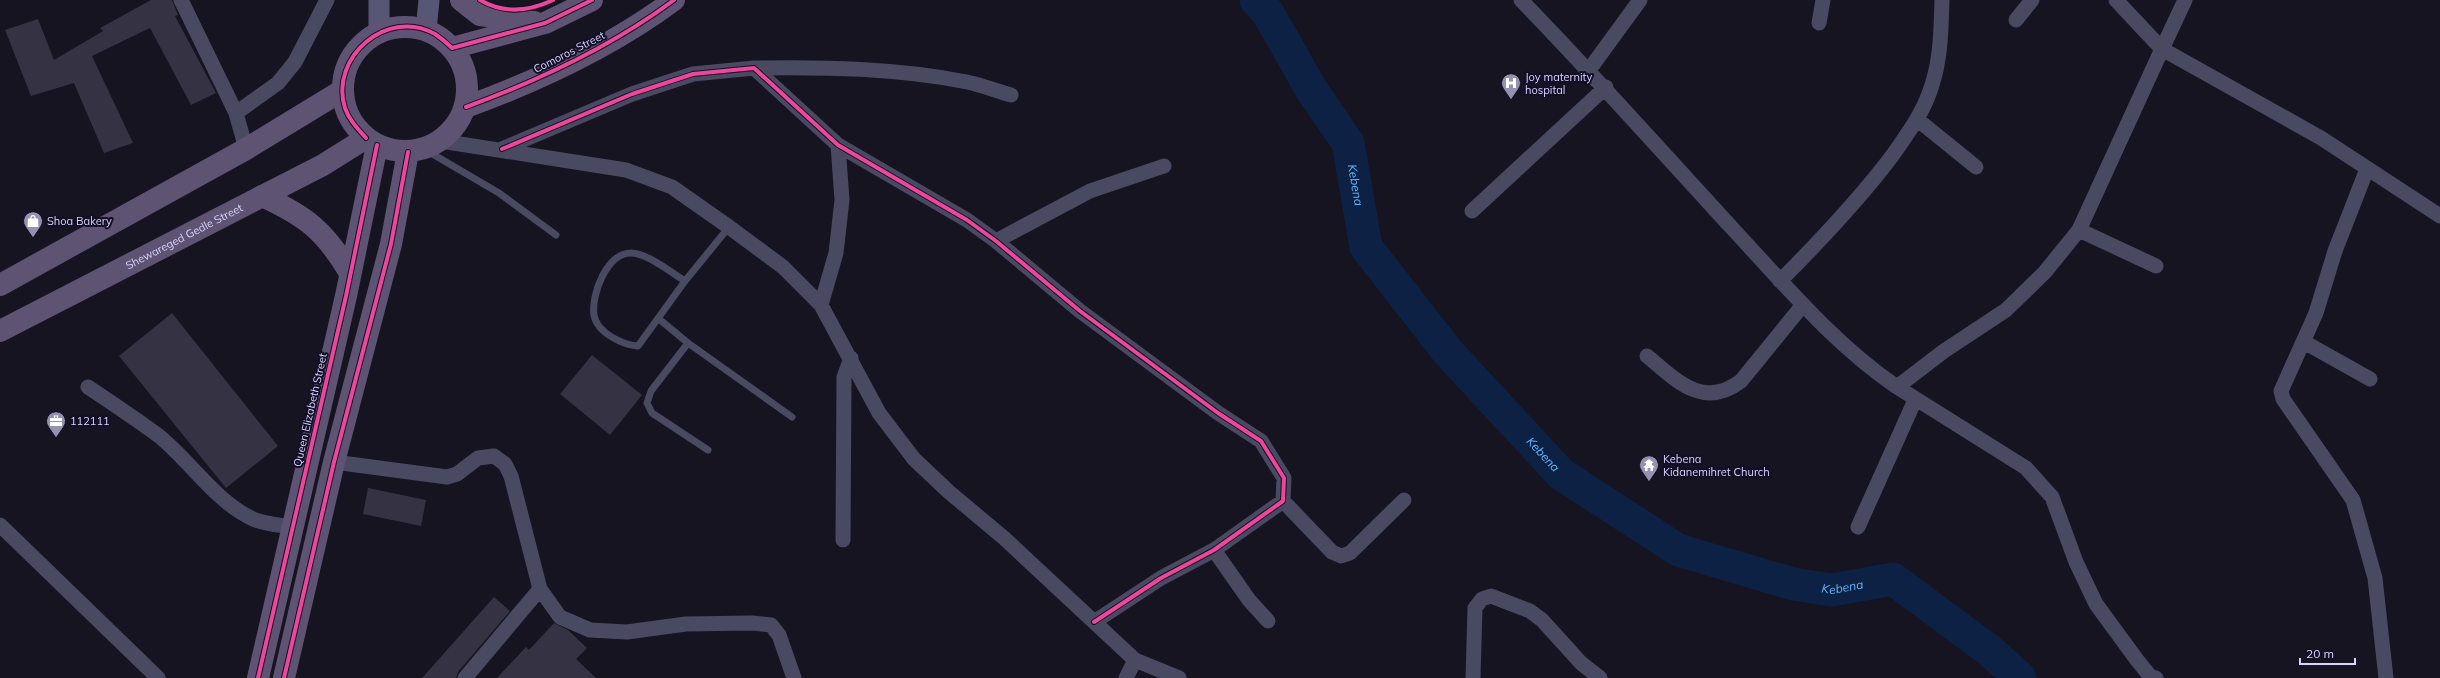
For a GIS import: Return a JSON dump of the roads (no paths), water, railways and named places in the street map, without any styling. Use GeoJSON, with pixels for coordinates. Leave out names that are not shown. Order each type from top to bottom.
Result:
{"type":"FeatureCollection","features":[{"type":"Feature","properties":{"kind":"main road"},"geometry":{"type":"LineString","coordinates":[[379,0],[380,32]]}},
{"type":"Feature","properties":{"kind":"main road"},"geometry":{"type":"LineString","coordinates":[[426,30],[429,0]]}},
{"type":"Feature","properties":{"kind":"main road"},"geometry":{"type":"LineString","coordinates":[[461,0],[480,14],[545,23]]}},
{"type":"Feature","properties":{"kind":"main road"},"geometry":{"type":"LineString","coordinates":[[452,48],[545,23],[592,0]]}},
{"type":"Feature","properties":{"kind":"main road","name":"Comoros Street"},"geometry":{"type":"LineString","coordinates":[[466,107],[514,89],[574,62],[643,23],[674,0]]}},
{"type":"Feature","properties":{"kind":"main road"},"geometry":{"type":"LineString","coordinates":[[410,27],[426,30],[436,34],[452,48],[464,65],[468,86],[466,107],[456,126],[424,147],[392,151],[372,142],[354,125],[348,114],[343,90],[345,71],[354,54],[365,42],[380,32],[394,28],[410,27]]}},
{"type":"Feature","properties":{"kind":"main road"},"geometry":{"type":"LineString","coordinates":[[0,285],[246,149],[282,124],[343,90]]}},
{"type":"Feature","properties":{"kind":"main road","name":"Shewareged Gedle Street"},"geometry":{"type":"LineString","coordinates":[[0,331],[323,165],[372,142]]}},
{"type":"Feature","properties":{"kind":"main road","name":"Queen Elizabeth Street"},"geometry":{"type":"LineString","coordinates":[[258,678],[350,273],[372,142]]}},
{"type":"Feature","properties":{"kind":"main road"},"geometry":{"type":"LineString","coordinates":[[284,678],[334,462],[390,244],[424,147]]}},
{"type":"Feature","properties":{"kind":"main road"},"geometry":{"type":"LineString","coordinates":[[262,196],[292,210],[317,228],[340,255],[350,273]]}},
{"type":"Feature","properties":{"kind":"street"},"geometry":{"type":"LineString","coordinates":[[181,0],[236,114],[246,149]]}},
{"type":"Feature","properties":{"kind":"street"},"geometry":{"type":"LineString","coordinates":[[236,114],[278,83],[295,62],[327,0]]}},
{"type":"Feature","properties":{"kind":"street"},"geometry":{"type":"LineString","coordinates":[[1520,0],[1606,88],[1802,306],[1877,373],[1915,400],[2026,468],[2042,484],[2052,497],[2076,562],[2096,604],[2137,660],[2150,676],[2156,678]]}},
{"type":"Feature","properties":{"kind":"street"},"geometry":{"type":"LineString","coordinates":[[1589,70],[1640,0]]}},
{"type":"Feature","properties":{"kind":"street"},"geometry":{"type":"LineString","coordinates":[[1819,23],[1823,0]]}},
{"type":"Feature","properties":{"kind":"street"},"geometry":{"type":"LineString","coordinates":[[1780,281],[1835,226],[1881,170],[1918,120],[1932,85],[1940,49],[1942,0]]}},
{"type":"Feature","properties":{"kind":"street"},"geometry":{"type":"LineString","coordinates":[[2016,20],[2032,0]]}},
{"type":"Feature","properties":{"kind":"street"},"geometry":{"type":"LineString","coordinates":[[2116,0],[2162,49],[2321,138],[2440,216]]}},
{"type":"Feature","properties":{"kind":"street"},"geometry":{"type":"LineString","coordinates":[[1897,387],[1944,351],[2006,310],[2045,272],[2079,230],[2185,0]]}},
{"type":"Feature","properties":{"kind":"street"},"geometry":{"type":"LineString","coordinates":[[502,149],[639,91],[693,74],[754,68],[829,67],[883,71],[968,82],[1011,95]]}},
{"type":"Feature","properties":{"kind":"street"},"geometry":{"type":"LineString","coordinates":[[754,68],[838,145],[967,220],[996,241],[1080,311],[1218,413],[1261,441],[1284,478],[1283,501],[1332,552],[1341,556],[1350,553],[1404,500]]}},
{"type":"Feature","properties":{"kind":"street"},"geometry":{"type":"LineString","coordinates":[[1472,211],[1606,88]]}},
{"type":"Feature","properties":{"kind":"street"},"geometry":{"type":"LineString","coordinates":[[1918,120],[1976,167]]}},
{"type":"Feature","properties":{"kind":"street"},"geometry":{"type":"LineString","coordinates":[[821,305],[836,253],[842,200],[838,145]]}},
{"type":"Feature","properties":{"kind":"street"},"geometry":{"type":"LineString","coordinates":[[424,147],[502,149],[626,170],[650,177],[672,187],[783,267],[821,305],[851,358],[879,413],[914,459],[949,492],[1004,538],[1063,595],[1135,660],[1179,678]]}},
{"type":"Feature","properties":{"kind":"street"},"geometry":{"type":"LineString","coordinates":[[996,241],[1090,191],[1164,166]]}},
{"type":"Feature","properties":{"kind":"street"},"geometry":{"type":"LineString","coordinates":[[2367,168],[2335,251],[2316,313],[2304,342],[2283,381],[2281,391],[2284,399],[2353,500],[2375,578],[2388,676]]}},
{"type":"Feature","properties":{"kind":"street"},"geometry":{"type":"LineString","coordinates":[[2079,230],[2156,266]]}},
{"type":"Feature","properties":{"kind":"street"},"geometry":{"type":"LineString","coordinates":[[1647,356],[1681,384],[1704,393],[1715,394],[1731,388],[1741,381],[1802,306]]}},
{"type":"Feature","properties":{"kind":"street"},"geometry":{"type":"LineString","coordinates":[[2304,342],[2370,379]]}},
{"type":"Feature","properties":{"kind":"street"},"geometry":{"type":"LineString","coordinates":[[843,540],[844,377],[851,358]]}},
{"type":"Feature","properties":{"kind":"street"},"geometry":{"type":"LineString","coordinates":[[88,387],[159,436],[191,465],[219,495],[232,505],[254,519],[292,527]]}},
{"type":"Feature","properties":{"kind":"street"},"geometry":{"type":"LineString","coordinates":[[1858,527],[1915,400]]}},
{"type":"Feature","properties":{"kind":"street"},"geometry":{"type":"LineString","coordinates":[[334,462],[448,477],[457,474],[478,458],[494,456],[505,464],[511,476],[540,589],[560,617],[590,630],[627,632],[686,624],[752,623],[771,625],[779,635],[794,678]]}},
{"type":"Feature","properties":{"kind":"street"},"geometry":{"type":"LineString","coordinates":[[1094,622],[1160,578],[1214,550],[1283,501]]}},
{"type":"Feature","properties":{"kind":"street"},"geometry":{"type":"LineString","coordinates":[[0,526],[158,678]]}},
{"type":"Feature","properties":{"kind":"street"},"geometry":{"type":"LineString","coordinates":[[1214,550],[1249,600],[1268,621]]}},
{"type":"Feature","properties":{"kind":"street"},"geometry":{"type":"LineString","coordinates":[[465,678],[540,589]]}},
{"type":"Feature","properties":{"kind":"street"},"geometry":{"type":"LineString","coordinates":[[1473,678],[1474,608],[1482,599],[1491,596],[1530,611],[1542,620],[1581,663],[1600,678]]}},
{"type":"Feature","properties":{"kind":"street"},"geometry":{"type":"LineString","coordinates":[[1126,678],[1135,660]]}},
{"type":"Feature","properties":{"kind":"lane"},"geometry":{"type":"LineString","coordinates":[[424,147],[499,193],[556,235]]}},
{"type":"Feature","properties":{"kind":"lane"},"geometry":{"type":"LineString","coordinates":[[685,281],[639,254],[630,252],[615,258],[603,276],[594,298],[594,316],[605,332],[624,345],[638,346],[685,281],[728,227]]}},
{"type":"Feature","properties":{"kind":"lane"},"geometry":{"type":"LineString","coordinates":[[659,319],[688,343],[792,417]]}},
{"type":"Feature","properties":{"kind":"lane"},"geometry":{"type":"LineString","coordinates":[[688,343],[651,391],[647,404],[652,413],[708,450]]}},
{"type":"Feature","properties":{"kind":"waterway","name":"Kebena"},"geometry":{"type":"LineString","coordinates":[[1256,0],[1268,13],[1311,89],[1348,143],[1366,247],[1448,352],[1561,474],[1678,550],[1793,584],[1832,590],[1893,579],[1990,651],[2020,678]]}},
{"type":"Feature","properties":{"kind":"place","name":"Joy maternity hospital"},"geometry":{"type":"Point","coordinates":[1511,100]}},
{"type":"Feature","properties":{"kind":"place","name":"Shoa Bakery"},"geometry":{"type":"Point","coordinates":[33,238]}},
{"type":"Feature","properties":{"kind":"place","name":"112111"},"geometry":{"type":"Point","coordinates":[56,438]}},
{"type":"Feature","properties":{"kind":"place","name":"Kebena Kidanemihret Church"},"geometry":{"type":"Point","coordinates":[1649,482]}}]}
